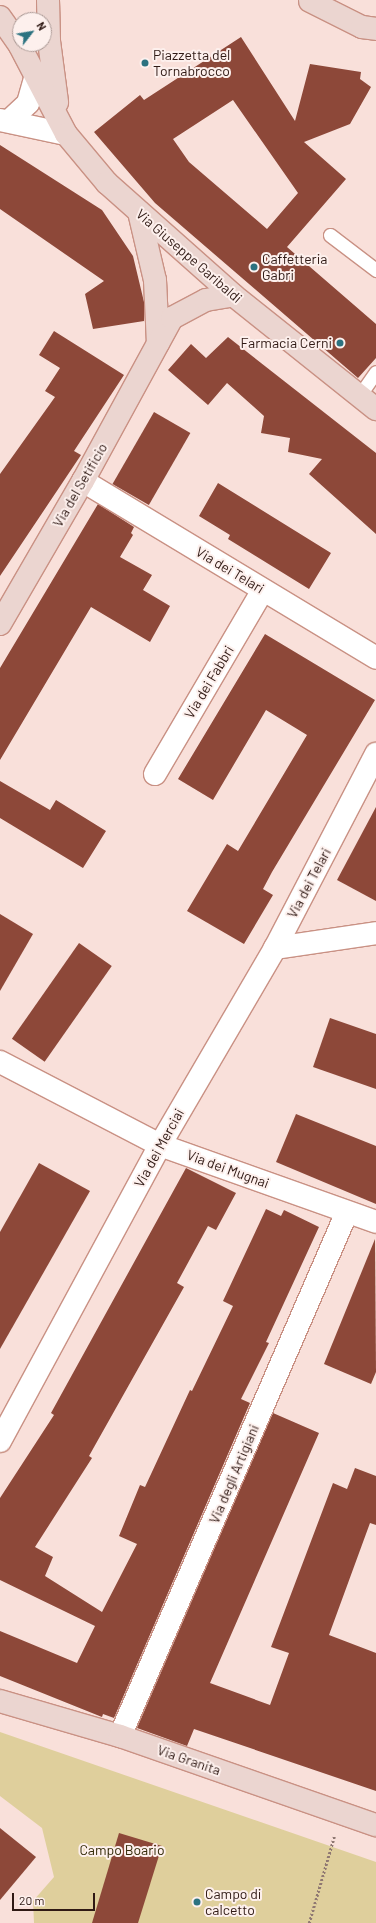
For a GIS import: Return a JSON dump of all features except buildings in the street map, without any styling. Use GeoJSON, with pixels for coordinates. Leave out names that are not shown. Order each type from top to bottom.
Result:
{"type":"FeatureCollection","features":[{"type":"Feature","properties":{"kind":"main road"},"geometry":{"type":"LineString","coordinates":[[48,0],[53,83],[66,134]]}},
{"type":"Feature","properties":{"kind":"main road"},"geometry":{"type":"LineString","coordinates":[[307,0],[315,0]]}},
{"type":"Feature","properties":{"kind":"main road"},"geometry":{"type":"LineString","coordinates":[[310,0],[362,27],[376,29]]}},
{"type":"Feature","properties":{"kind":"main road"},"geometry":{"type":"LineString","coordinates":[[0,17],[36,75],[66,134]]}},
{"type":"Feature","properties":{"kind":"main road","name":"Via Giuseppe Garibaldi"},"geometry":{"type":"LineString","coordinates":[[66,134],[107,183],[233,296],[376,409]]}},
{"type":"Feature","properties":{"kind":"main road"},"geometry":{"type":"LineString","coordinates":[[139,212],[156,280],[158,346]]}},
{"type":"Feature","properties":{"kind":"main road","name":"Via del Setificio"},"geometry":{"type":"LineString","coordinates":[[0,624],[83,481],[172,318],[206,300],[233,296]]}},
{"type":"Feature","properties":{"kind":"main road","name":"Via Granita"},"geometry":{"type":"LineString","coordinates":[[0,1700],[120,1736],[376,1825]]}},
{"type":"Feature","properties":{"kind":"street"},"geometry":{"type":"LineString","coordinates":[[4,120],[28,103],[36,75]]}},
{"type":"Feature","properties":{"kind":"street"},"geometry":{"type":"LineString","coordinates":[[4,120],[66,134]]}},
{"type":"Feature","properties":{"kind":"street","name":"Via dei Telari"},"geometry":{"type":"LineString","coordinates":[[83,481],[376,658]]}},
{"type":"Feature","properties":{"kind":"street","name":"Via dei Fabbri"},"geometry":{"type":"LineString","coordinates":[[155,774],[263,590]]}},
{"type":"Feature","properties":{"kind":"street","name":"Via dei Telari"},"geometry":{"type":"LineString","coordinates":[[275,948],[376,754]]}},
{"type":"Feature","properties":{"kind":"street"},"geometry":{"type":"LineString","coordinates":[[275,948],[376,933]]}},
{"type":"Feature","properties":{"kind":"street","name":"Via dei Merciai"},"geometry":{"type":"LineString","coordinates":[[0,1441],[160,1145],[275,948]]}},
{"type":"Feature","properties":{"kind":"street","name":"Via dei Mugnai"},"geometry":{"type":"LineString","coordinates":[[0,1062],[160,1145],[376,1222]]}},
{"type":"Feature","properties":{"kind":"street","name":"Via degli Artigiani"},"geometry":{"type":"LineString","coordinates":[[120,1736],[347,1212]]}},
{"type":"Feature","properties":{"kind":"lane"},"geometry":{"type":"LineString","coordinates":[[330,235],[376,270]]}},
{"type":"Feature","properties":{"kind":"lane"},"geometry":{"type":"LineString","coordinates":[[359,396],[376,372]]}},
{"type":"Feature","properties":{"kind":"path"},"geometry":{"type":"LineString","coordinates":[[309,1923],[341,1813]]}},
{"type":"Feature","properties":{"kind":"green space","name":"Campo Boario"},"geometry":{"type":"Polygon","coordinates":[[[0,1732],[376,1862],[376,1923],[34,1923],[33,1901],[54,1877],[42,1828],[0,1796],[0,1732]]]}},
{"type":"Feature","properties":{"kind":"place","name":"Piazzetta del Tornabrocco"},"geometry":{"type":"Point","coordinates":[145,63]}},
{"type":"Feature","properties":{"kind":"place","name":"Caffetteria Gabri"},"geometry":{"type":"Point","coordinates":[254,267]}},
{"type":"Feature","properties":{"kind":"place","name":"Farmacia Cerni"},"geometry":{"type":"Point","coordinates":[340,343]}},
{"type":"Feature","properties":{"kind":"place","name":"Campo di calcetto"},"geometry":{"type":"Point","coordinates":[197,1902]}}]}
